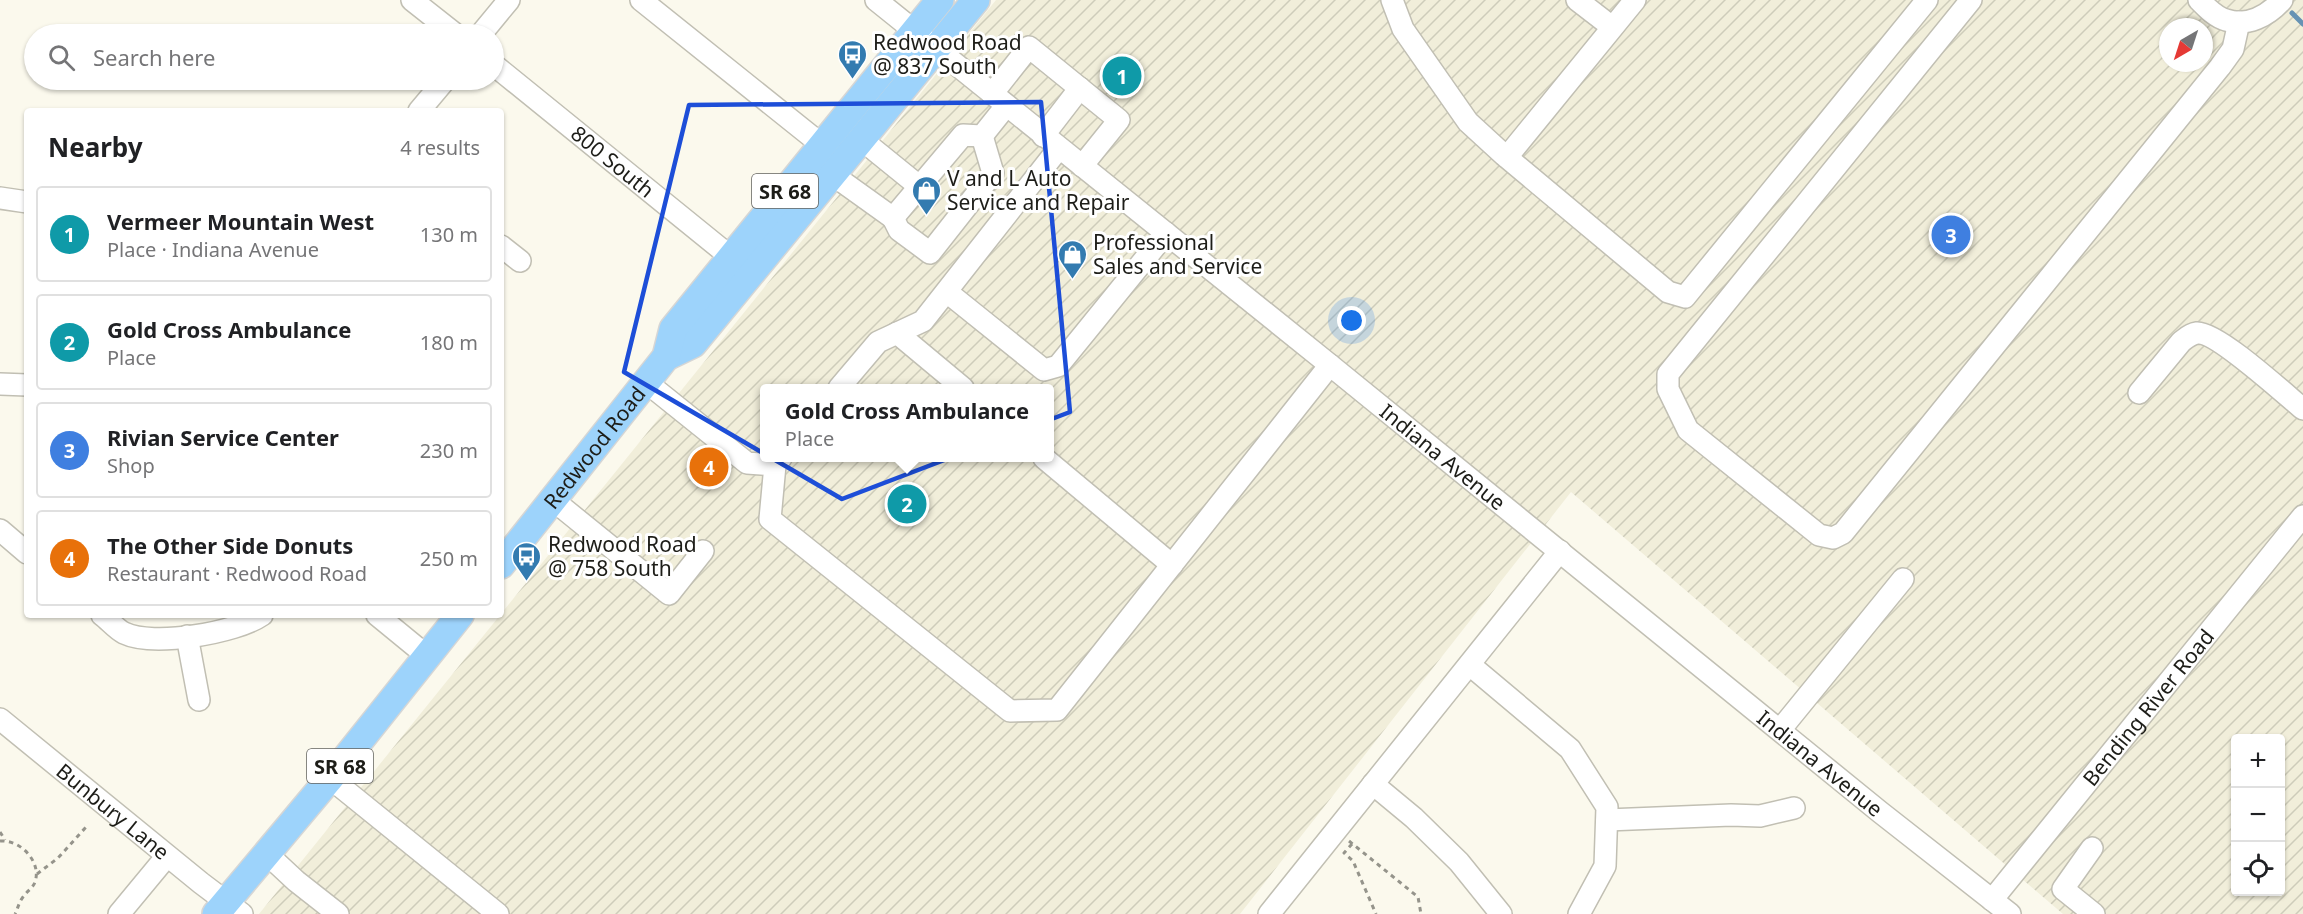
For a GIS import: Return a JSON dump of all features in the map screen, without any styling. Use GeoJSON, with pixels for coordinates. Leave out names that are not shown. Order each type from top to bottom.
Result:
{"type":"FeatureCollection","features":[{"type":"Feature","properties":{"kind":"main road","name":"Redwood Road"},"geometry":{"type":"LineString","coordinates":[[504,561],[666,357],[673,329],[939,0]]}},
{"type":"Feature","properties":{"kind":"main road","name":"Redwood Road"},"geometry":{"type":"LineString","coordinates":[[666,357],[693,344],[976,0]]}},
{"type":"Feature","properties":{"kind":"main road","name":"SR 68"},"geometry":{"type":"LineString","coordinates":[[228,910],[266,854],[458,618]]}},
{"type":"Feature","properties":{"kind":"street"},"geometry":{"type":"LineString","coordinates":[[412,0],[442,24]]}},
{"type":"Feature","properties":{"kind":"street"},"geometry":{"type":"LineString","coordinates":[[489,24],[509,0]]}},
{"type":"Feature","properties":{"kind":"street"},"geometry":{"type":"LineString","coordinates":[[641,0],[822,145]]}},
{"type":"Feature","properties":{"kind":"street","name":"Indiana Avenue"},"geometry":{"type":"LineString","coordinates":[[876,0],[1880,812],[2010,914]]}},
{"type":"Feature","properties":{"kind":"street"},"geometry":{"type":"LineString","coordinates":[[1392,0],[1403,28],[1468,122],[1668,292],[1685,297],[1927,0]]}},
{"type":"Feature","properties":{"kind":"street"},"geometry":{"type":"LineString","coordinates":[[1577,0],[1612,27]]}},
{"type":"Feature","properties":{"kind":"street"},"geometry":{"type":"LineString","coordinates":[[1507,157],[1635,0]]}},
{"type":"Feature","properties":{"kind":"street"},"geometry":{"type":"LineString","coordinates":[[1971,0],[1668,374],[1668,389],[1688,430],[1819,535],[1833,538],[1843,533],[1851,524],[2220,67],[2233,49],[2239,22]]}},
{"type":"Feature","properties":{"kind":"street"},"geometry":{"type":"LineString","coordinates":[[2199,0],[2214,14],[2225,20],[2239,22],[2252,21],[2265,16],[2282,0]]}},
{"type":"Feature","properties":{"kind":"street"},"geometry":{"type":"LineString","coordinates":[[833,175],[893,219],[899,230],[930,253],[993,173],[982,136],[1029,47],[1119,120],[1082,166]]}},
{"type":"Feature","properties":{"kind":"street","name":"800 South"},"geometry":{"type":"LineString","coordinates":[[504,73],[732,258]]}},
{"type":"Feature","properties":{"kind":"street"},"geometry":{"type":"LineString","coordinates":[[842,384],[878,342],[923,321],[946,292],[1051,142],[1080,88]]}},
{"type":"Feature","properties":{"kind":"street"},"geometry":{"type":"LineString","coordinates":[[421,108],[436,90]]}},
{"type":"Feature","properties":{"kind":"street"},"geometry":{"type":"LineString","coordinates":[[893,219],[963,135],[982,136]]}},
{"type":"Feature","properties":{"kind":"street"},"geometry":{"type":"LineString","coordinates":[[862,140],[920,187]]}},
{"type":"Feature","properties":{"kind":"street"},"geometry":{"type":"LineString","coordinates":[[0,198],[24,202]]}},
{"type":"Feature","properties":{"kind":"street"},"geometry":{"type":"LineString","coordinates":[[946,292],[1044,370],[1058,366],[1166,233]]}},
{"type":"Feature","properties":{"kind":"street"},"geometry":{"type":"LineString","coordinates":[[504,248],[520,261]]}},
{"type":"Feature","properties":{"kind":"street"},"geometry":{"type":"LineString","coordinates":[[897,333],[958,384]]}},
{"type":"Feature","properties":{"kind":"street"},"geometry":{"type":"LineString","coordinates":[[2139,393],[2181,342],[2188,336],[2198,333],[2217,339],[2303,409]]}},
{"type":"Feature","properties":{"kind":"street"},"geometry":{"type":"LineString","coordinates":[[778,462],[771,519],[1010,711],[1057,710],[1330,365]]}},
{"type":"Feature","properties":{"kind":"street"},"geometry":{"type":"LineString","coordinates":[[646,382],[747,462],[760,462]]}},
{"type":"Feature","properties":{"kind":"street"},"geometry":{"type":"LineString","coordinates":[[0,384],[24,385]]}},
{"type":"Feature","properties":{"kind":"street"},"geometry":{"type":"LineString","coordinates":[[1049,462],[1172,565]]}},
{"type":"Feature","properties":{"kind":"street"},"geometry":{"type":"LineString","coordinates":[[553,500],[669,594],[703,551]]}},
{"type":"Feature","properties":{"kind":"street","name":"Bending River Road"},"geometry":{"type":"LineString","coordinates":[[1992,900],[2303,516]]}},
{"type":"Feature","properties":{"kind":"street"},"geometry":{"type":"LineString","coordinates":[[0,530],[24,550]]}},
{"type":"Feature","properties":{"kind":"street"},"geometry":{"type":"LineString","coordinates":[[1269,914],[1560,551]]}},
{"type":"Feature","properties":{"kind":"street"},"geometry":{"type":"LineString","coordinates":[[1780,730],[1903,579]]}},
{"type":"Feature","properties":{"kind":"street"},"geometry":{"type":"LineString","coordinates":[[106,618],[124,633],[156,640],[232,629],[256,618]]}},
{"type":"Feature","properties":{"kind":"street"},"geometry":{"type":"LineString","coordinates":[[381,618],[427,656]]}},
{"type":"Feature","properties":{"kind":"street"},"geometry":{"type":"LineString","coordinates":[[187,636],[199,700]]}},
{"type":"Feature","properties":{"kind":"street"},"geometry":{"type":"LineString","coordinates":[[1470,665],[1570,749],[1607,807],[1605,866],[1579,914]]}},
{"type":"Feature","properties":{"kind":"street","name":"Bunbury Lane"},"geometry":{"type":"LineString","coordinates":[[0,719],[191,875],[228,910]]}},
{"type":"Feature","properties":{"kind":"street"},"geometry":{"type":"LineString","coordinates":[[330,778],[498,914]]}},
{"type":"Feature","properties":{"kind":"street"},"geometry":{"type":"LineString","coordinates":[[1373,784],[1459,862],[1501,914]]}},
{"type":"Feature","properties":{"kind":"street"},"geometry":{"type":"LineString","coordinates":[[1607,820],[1760,816],[1794,808]]}},
{"type":"Feature","properties":{"kind":"street"},"geometry":{"type":"LineString","coordinates":[[2081,910],[2063,889],[2092,848]]}},
{"type":"Feature","properties":{"kind":"street"},"geometry":{"type":"LineString","coordinates":[[266,854],[338,914]]}},
{"type":"Feature","properties":{"kind":"street"},"geometry":{"type":"LineString","coordinates":[[120,914],[167,856]]}},
{"type":"Feature","properties":{"kind":"path"},"geometry":{"type":"LineString","coordinates":[[36,874],[58,858],[87,826]]}},
{"type":"Feature","properties":{"kind":"path"},"geometry":{"type":"LineString","coordinates":[[0,832],[5,840]]}},
{"type":"Feature","properties":{"kind":"path"},"geometry":{"type":"LineString","coordinates":[[1345,838],[1418,897],[1421,914]]}},
{"type":"Feature","properties":{"kind":"path"},"geometry":{"type":"LineString","coordinates":[[0,841],[5,840],[18,845],[27,852],[36,874],[34,886],[21,898],[15,914]]}},
{"type":"Feature","properties":{"kind":"path"},"geometry":{"type":"LineString","coordinates":[[1352,844],[1344,853],[1353,861],[1376,914]]}},
{"type":"Feature","properties":{"kind":"highlighted area"},"geometry":{"type":"Polygon","coordinates":[[[1041,102],[1070,412],[842,499],[624,372],[689,105],[1041,102]]]}},
{"type":"Feature","properties":{"kind":"shaded area"},"geometry":{"type":"Polygon","coordinates":[[[996,0],[2303,0],[2303,914],[2063,914],[1571,492],[1240,914],[259,914],[498,618],[504,618],[504,610],[996,0]]]}},
{"type":"Feature","properties":{"kind":"waterway"},"geometry":{"type":"LineString","coordinates":[[2292,13],[2303,24]]}},
{"type":"Feature","properties":{"kind":"place","name":"Vermeer Mountain West"},"geometry":{"type":"Point","coordinates":[1122,76]}},
{"type":"Feature","properties":{"kind":"place","name":"Redwood Road @ 837 South"},"geometry":{"type":"Point","coordinates":[852,80]}},
{"type":"Feature","properties":{"kind":"place","name":"V and L Auto Service and Repair"},"geometry":{"type":"Point","coordinates":[926,216]}},
{"type":"Feature","properties":{"kind":"place","name":"Rivian Service Center"},"geometry":{"type":"Point","coordinates":[1951,235]}},
{"type":"Feature","properties":{"kind":"place","name":"Professional Sales and Service"},"geometry":{"type":"Point","coordinates":[1072,280]}},
{"type":"Feature","properties":{"kind":"place","name":"The Other Side Donuts"},"geometry":{"type":"Point","coordinates":[709,467]}},
{"type":"Feature","properties":{"kind":"place","name":"Gold Cross Ambulance"},"geometry":{"type":"Point","coordinates":[907,504]}},
{"type":"Feature","properties":{"kind":"place","name":"Redwood Road @ 758 South"},"geometry":{"type":"Point","coordinates":[527,582]}}]}
